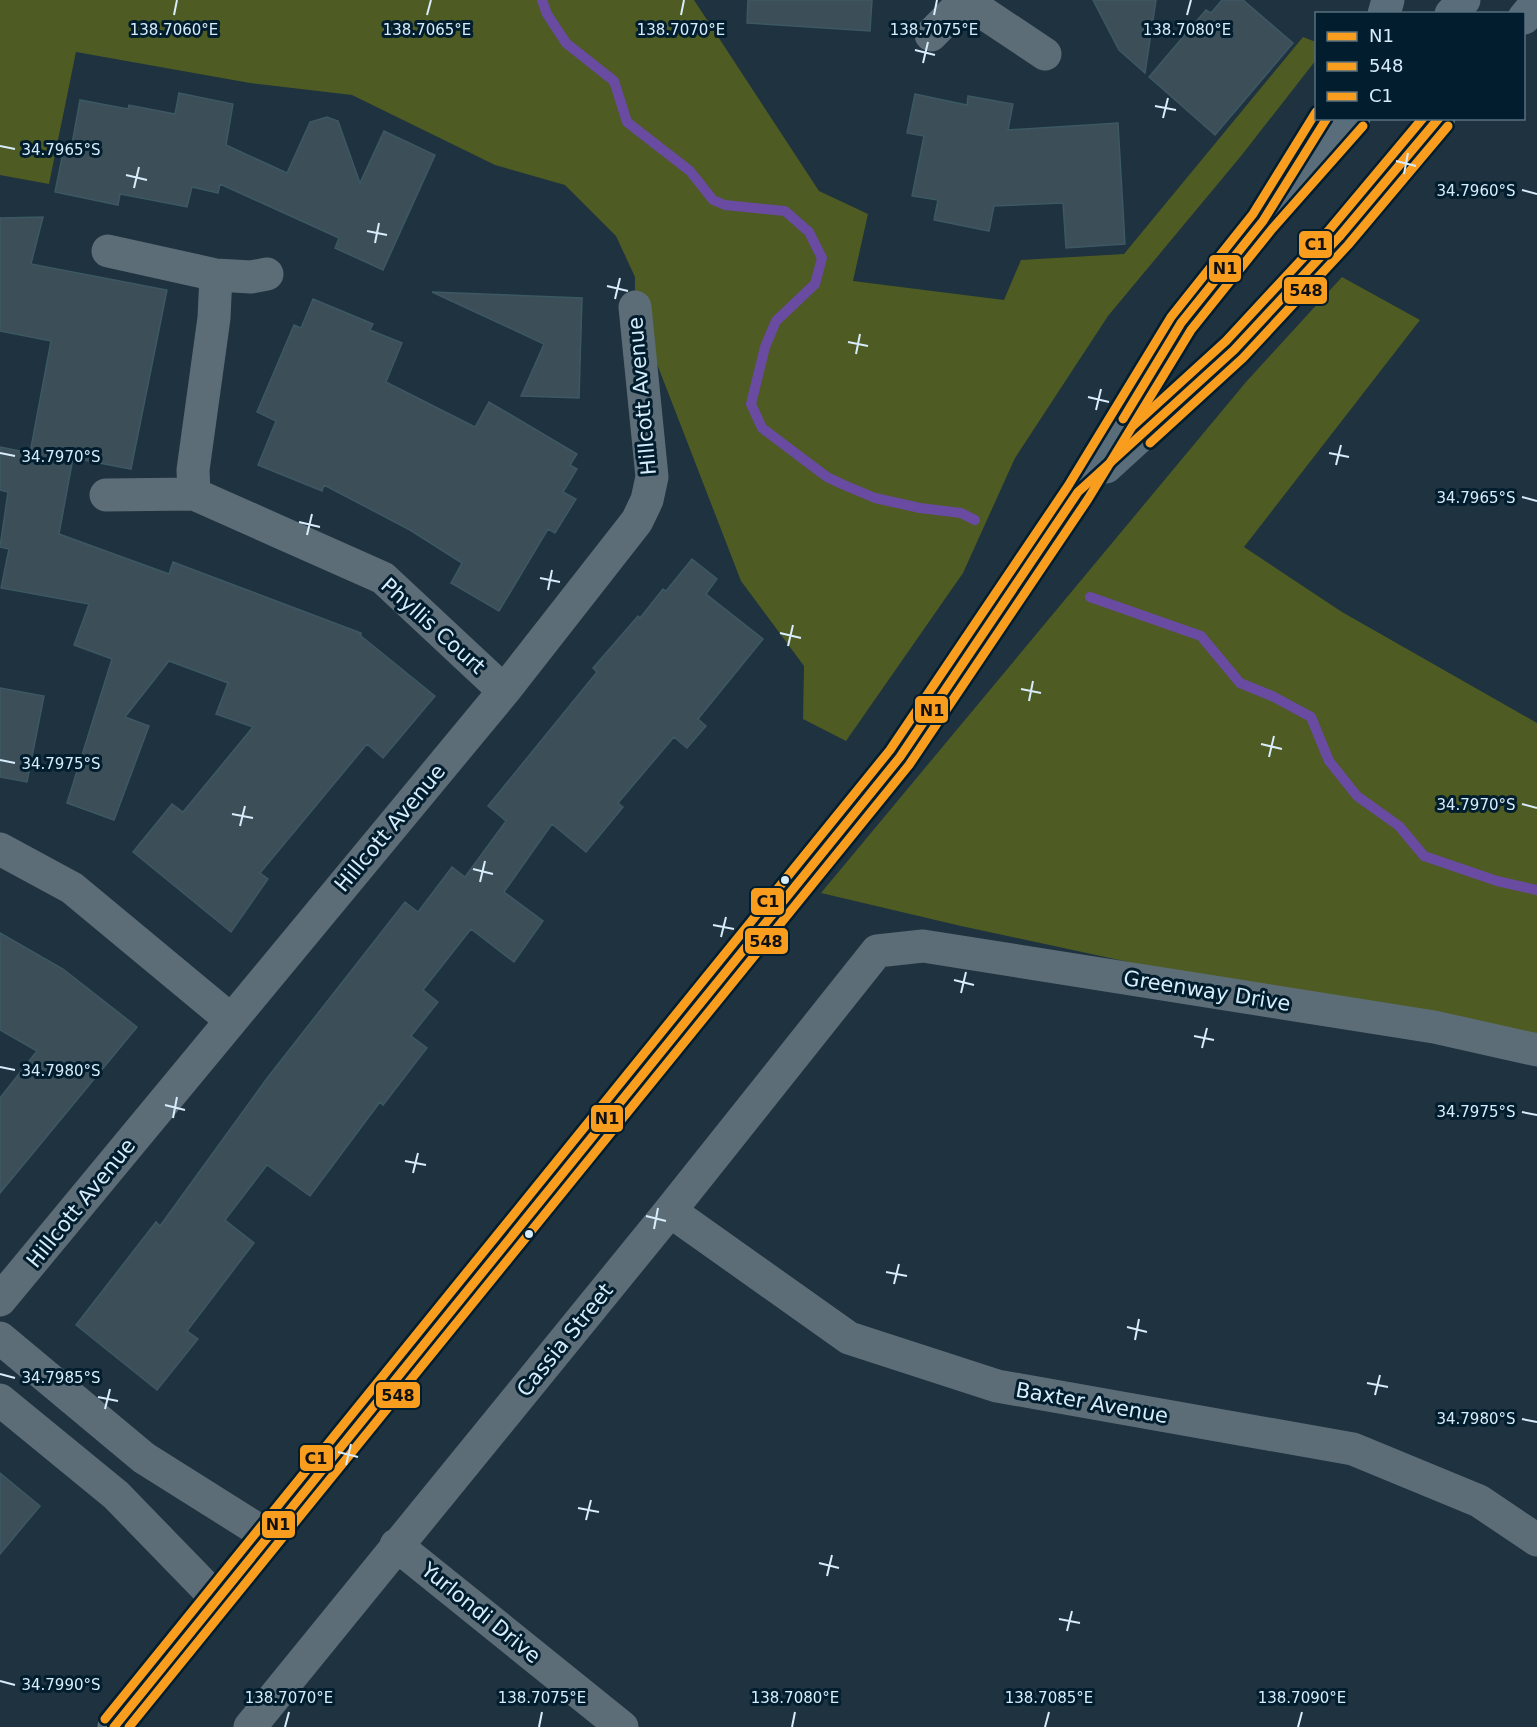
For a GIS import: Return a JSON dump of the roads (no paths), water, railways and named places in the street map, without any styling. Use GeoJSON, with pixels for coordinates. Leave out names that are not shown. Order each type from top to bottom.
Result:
{"type":"FeatureCollection","features":[{"type":"Feature","properties":{"kind":"main road"},"geometry":{"type":"LineString","coordinates":[[1453,12],[1464,0]]}},
{"type":"Feature","properties":{"kind":"main road"},"geometry":{"type":"LineString","coordinates":[[1525,17],[1537,2]]}},
{"type":"Feature","properties":{"kind":"main road"},"geometry":{"type":"LineString","coordinates":[[1263,221],[1326,120]]}},
{"type":"Feature","properties":{"kind":"main road"},"geometry":{"type":"LineString","coordinates":[[114,1727],[900,757],[1078,492],[1181,324],[1263,221],[1352,120]]}},
{"type":"Feature","properties":{"kind":"main road"},"geometry":{"type":"LineString","coordinates":[[1078,492],[1234,350],[1339,237],[1437,120]]}},
{"type":"Feature","properties":{"kind":"street"},"geometry":{"type":"LineString","coordinates":[[931,35],[964,0],[1045,54]]}},
{"type":"Feature","properties":{"kind":"street"},"geometry":{"type":"LineString","coordinates":[[108,251],[216,275],[251,277],[267,274]]}},
{"type":"Feature","properties":{"kind":"street"},"geometry":{"type":"LineString","coordinates":[[194,494],[193,470],[214,318],[216,275]]}},
{"type":"Feature","properties":{"kind":"street","name":"Hillcott Avenue"},"geometry":{"type":"LineString","coordinates":[[0,1300],[504,692],[626,537],[646,500],[652,477],[652,455],[634,307]]}},
{"type":"Feature","properties":{"kind":"street","name":"Phyllis Court"},"geometry":{"type":"LineString","coordinates":[[106,495],[130,497],[194,494],[383,578],[504,692]]}},
{"type":"Feature","properties":{"kind":"street"},"geometry":{"type":"LineString","coordinates":[[0,849],[72,888],[231,1020]]}},
{"type":"Feature","properties":{"kind":"street","name":"Greenway Drive"},"geometry":{"type":"LineString","coordinates":[[877,951],[923,946],[1434,1027],[1537,1050]]}},
{"type":"Feature","properties":{"kind":"street","name":"Cassia Street"},"geometry":{"type":"LineString","coordinates":[[250,1727],[670,1211],[877,951]]}},
{"type":"Feature","properties":{"kind":"street","name":"Baxter Avenue"},"geometry":{"type":"LineString","coordinates":[[670,1211],[849,1338],[997,1386],[1353,1449],[1479,1501],[1537,1540]]}},
{"type":"Feature","properties":{"kind":"street"},"geometry":{"type":"LineString","coordinates":[[0,1338],[144,1458],[268,1536]]}},
{"type":"Feature","properties":{"kind":"street"},"geometry":{"type":"LineString","coordinates":[[0,1400],[117,1495],[217,1599]]}},
{"type":"Feature","properties":{"kind":"street"},"geometry":{"type":"LineString","coordinates":[[117,1495],[144,1458]]}},
{"type":"Feature","properties":{"kind":"street","name":"Yurlondi Drive"},"geometry":{"type":"LineString","coordinates":[[396,1545],[622,1727]]}},
{"type":"Feature","properties":{"kind":"waterway"},"geometry":{"type":"LineString","coordinates":[[542,0],[547,14],[566,43],[614,81],[627,122],[690,171],[713,200],[725,205],[785,211],[809,232],[822,258],[815,284],[776,321],[765,347],[751,404],[762,428],[827,477],[844,485],[875,498],[920,508],[961,513],[975,520]]}},
{"type":"Feature","properties":{"kind":"waterway"},"geometry":{"type":"LineString","coordinates":[[1090,597],[1201,636],[1240,683],[1272,696],[1311,717],[1329,761],[1357,796],[1399,826],[1424,856],[1497,881],[1537,890]]}}]}
